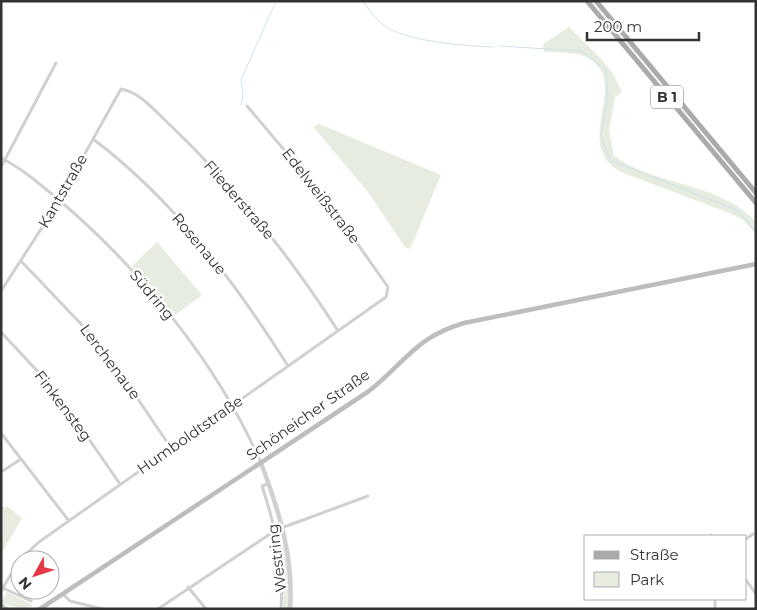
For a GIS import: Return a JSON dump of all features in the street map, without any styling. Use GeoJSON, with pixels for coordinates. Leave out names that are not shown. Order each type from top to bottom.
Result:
{"type":"FeatureCollection","features":[{"type":"Feature","properties":{"kind":"main road","name":"B 1"},"geometry":{"type":"LineString","coordinates":[[587,1],[756,203]]}},
{"type":"Feature","properties":{"kind":"main road","name":"B 1"},"geometry":{"type":"LineString","coordinates":[[596,1],[756,193]]}},
{"type":"Feature","properties":{"kind":"main road","name":"Schöneicher Straße"},"geometry":{"type":"LineString","coordinates":[[40,609],[369,391],[419,344],[454,326],[756,264]]}},
{"type":"Feature","properties":{"kind":"street"},"geometry":{"type":"LineString","coordinates":[[1,167],[3,159],[56,64]]}},
{"type":"Feature","properties":{"kind":"street","name":"Kantstraße"},"geometry":{"type":"LineString","coordinates":[[1,291],[59,200],[121,89]]}},
{"type":"Feature","properties":{"kind":"street","name":"Fliederstraße"},"geometry":{"type":"LineString","coordinates":[[121,89],[148,104],[226,183],[294,266],[338,331]]}},
{"type":"Feature","properties":{"kind":"street","name":"Edelweißstraße"},"geometry":{"type":"LineString","coordinates":[[247,106],[328,202],[389,289]]}},
{"type":"Feature","properties":{"kind":"street","name":"Rosenaue"},"geometry":{"type":"LineString","coordinates":[[93,139],[142,182],[193,236],[236,288],[288,366]]}},
{"type":"Feature","properties":{"kind":"street","name":"Südring"},"geometry":{"type":"LineString","coordinates":[[3,159],[59,200],[89,226],[158,300],[201,358],[231,406],[262,463]]}},
{"type":"Feature","properties":{"kind":"street","name":"Lerchenaue"},"geometry":{"type":"LineString","coordinates":[[21,261],[102,346],[172,448]]}},
{"type":"Feature","properties":{"kind":"street","name":"Humboldtstraße"},"geometry":{"type":"LineString","coordinates":[[2,589],[23,555],[120,484],[386,297],[389,289]]}},
{"type":"Feature","properties":{"kind":"street","name":"Finkensteg"},"geometry":{"type":"LineString","coordinates":[[1,332],[55,390],[120,484]]}},
{"type":"Feature","properties":{"kind":"street"},"geometry":{"type":"LineString","coordinates":[[1,433],[68,521]]}},
{"type":"Feature","properties":{"kind":"street"},"geometry":{"type":"LineString","coordinates":[[1,472],[21,459]]}},
{"type":"Feature","properties":{"kind":"street","name":"Westring"},"geometry":{"type":"LineString","coordinates":[[262,463],[283,527],[289,557],[290,609]]}},
{"type":"Feature","properties":{"kind":"street","name":"Westring"},"geometry":{"type":"LineString","coordinates":[[269,484],[262,486],[276,530],[281,577],[281,609]]}},
{"type":"Feature","properties":{"kind":"street"},"geometry":{"type":"LineString","coordinates":[[158,609],[188,587],[276,530],[368,496]]}},
{"type":"Feature","properties":{"kind":"street"},"geometry":{"type":"LineString","coordinates":[[747,538],[753,534]]}},
{"type":"Feature","properties":{"kind":"street"},"geometry":{"type":"LineString","coordinates":[[747,581],[756,594]]}},
{"type":"Feature","properties":{"kind":"street"},"geometry":{"type":"LineString","coordinates":[[188,587],[206,609]]}},
{"type":"Feature","properties":{"kind":"street"},"geometry":{"type":"LineString","coordinates":[[2,589],[31,601]]}},
{"type":"Feature","properties":{"kind":"street"},"geometry":{"type":"LineString","coordinates":[[63,594],[70,601],[102,609]]}},
{"type":"Feature","properties":{"kind":"street"},"geometry":{"type":"LineString","coordinates":[[1,604],[7,609]]}},
{"type":"Feature","properties":{"kind":"green space"},"geometry":{"type":"Polygon","coordinates":[[[569,27],[612,72],[622,92],[615,97],[609,130],[614,156],[630,166],[725,199],[742,209],[756,222],[756,234],[743,220],[732,214],[621,172],[607,160],[600,146],[604,81],[599,68],[581,55],[544,52],[543,44],[569,27]]]}},
{"type":"Feature","properties":{"kind":"green space"},"geometry":{"type":"Polygon","coordinates":[[[319,124],[441,175],[410,249],[405,247],[368,192],[315,129],[314,127],[319,124]]]}},
{"type":"Feature","properties":{"kind":"green space"},"geometry":{"type":"Polygon","coordinates":[[[157,242],[202,295],[174,316],[132,266],[157,242]]]}},
{"type":"Feature","properties":{"kind":"green space"},"geometry":{"type":"Polygon","coordinates":[[[1,505],[5,508],[7,506],[22,518],[1,554],[1,505]]]}},
{"type":"Feature","properties":{"kind":"green space"},"geometry":{"type":"Polygon","coordinates":[[[284,541],[290,580],[288,609],[283,609],[284,575],[280,543],[284,541]]]}},
{"type":"Feature","properties":{"kind":"green space"},"geometry":{"type":"Polygon","coordinates":[[[7,592],[10,594],[10,600],[23,600],[33,605],[17,607],[1,602],[7,592]]]}},
{"type":"Feature","properties":{"kind":"waterway"},"geometry":{"type":"LineString","coordinates":[[241,105],[243,96],[241,80],[276,1]]}},
{"type":"Feature","properties":{"kind":"waterway"},"geometry":{"type":"LineString","coordinates":[[363,1],[382,24],[400,33],[426,40],[469,46],[494,47]]}},
{"type":"Feature","properties":{"kind":"waterway"},"geometry":{"type":"LineString","coordinates":[[499,46],[581,51],[606,70],[608,96],[601,136],[610,160],[739,211],[756,233]]}}]}
